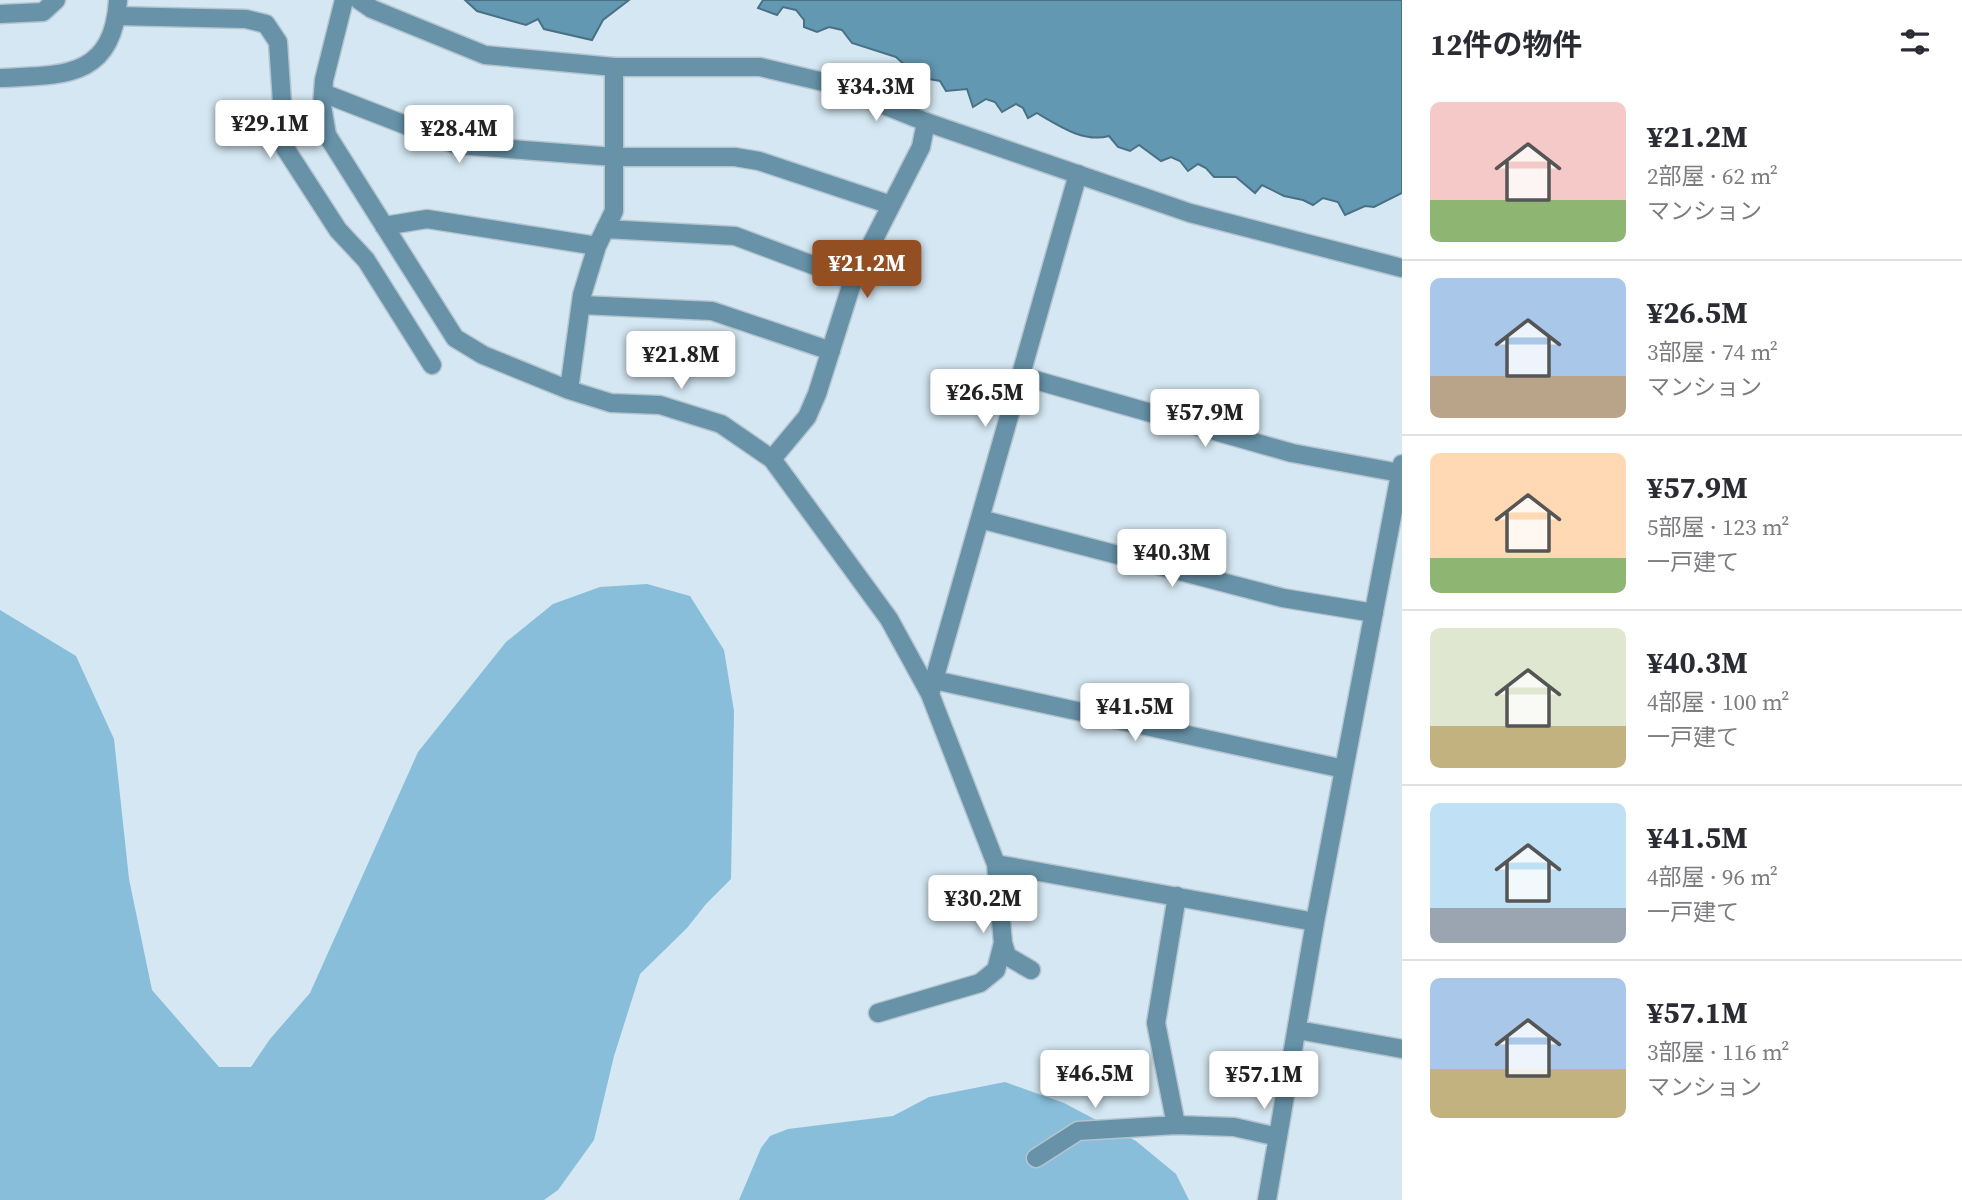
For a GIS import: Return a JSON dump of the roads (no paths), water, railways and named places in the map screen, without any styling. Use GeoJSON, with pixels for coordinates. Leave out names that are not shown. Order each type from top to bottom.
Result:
{"type":"FeatureCollection","features":[{"type":"Feature","properties":{"kind":"street"},"geometry":{"type":"LineString","coordinates":[[0,14],[43,12],[56,0]]}},
{"type":"Feature","properties":{"kind":"street"},"geometry":{"type":"LineString","coordinates":[[344,0],[324,80],[322,106],[327,135],[455,338],[483,355],[569,390],[611,403],[660,405],[721,424],[772,459],[889,619],[932,687],[996,864],[1003,943],[1007,956],[1031,970]]}},
{"type":"Feature","properties":{"kind":"street"},"geometry":{"type":"LineString","coordinates":[[359,0],[372,9],[485,55],[614,67],[760,67],[828,83],[926,122],[1190,213],[1402,268]]}},
{"type":"Feature","properties":{"kind":"street"},"geometry":{"type":"LineString","coordinates":[[0,78],[60,75],[84,66],[99,55],[113,35],[117,8],[246,19],[266,24],[278,42],[285,148],[338,230],[366,260],[432,365]]}},
{"type":"Feature","properties":{"kind":"street"},"geometry":{"type":"LineString","coordinates":[[569,390],[581,305],[597,246],[614,211],[614,67]]}},
{"type":"Feature","properties":{"kind":"street"},"geometry":{"type":"LineString","coordinates":[[323,93],[457,145],[614,157],[735,157],[759,161],[891,205]]}},
{"type":"Feature","properties":{"kind":"street"},"geometry":{"type":"LineString","coordinates":[[772,459],[807,417],[853,279],[921,147],[926,122]]}},
{"type":"Feature","properties":{"kind":"street"},"geometry":{"type":"LineString","coordinates":[[932,687],[1078,174]]}},
{"type":"Feature","properties":{"kind":"street"},"geometry":{"type":"LineString","coordinates":[[384,226],[427,219],[597,246]]}},
{"type":"Feature","properties":{"kind":"street"},"geometry":{"type":"LineString","coordinates":[[605,229],[735,236],[853,279]]}},
{"type":"Feature","properties":{"kind":"street"},"geometry":{"type":"LineString","coordinates":[[581,305],[712,311],[831,351]]}},
{"type":"Feature","properties":{"kind":"street"},"geometry":{"type":"LineString","coordinates":[[1021,376],[1292,453],[1401,469],[1315,922],[1267,1200]]}},
{"type":"Feature","properties":{"kind":"street"},"geometry":{"type":"LineString","coordinates":[[980,519],[1283,598],[1374,613]]}},
{"type":"Feature","properties":{"kind":"street"},"geometry":{"type":"LineString","coordinates":[[932,687],[1344,769]]}},
{"type":"Feature","properties":{"kind":"street"},"geometry":{"type":"LineString","coordinates":[[996,864],[1315,922]]}},
{"type":"Feature","properties":{"kind":"street"},"geometry":{"type":"LineString","coordinates":[[1176,1125],[1156,1023],[1177,896]]}},
{"type":"Feature","properties":{"kind":"street"},"geometry":{"type":"LineString","coordinates":[[878,1013],[980,983],[996,970],[1003,943]]}},
{"type":"Feature","properties":{"kind":"street"},"geometry":{"type":"LineString","coordinates":[[1298,1030],[1402,1049]]}},
{"type":"Feature","properties":{"kind":"street"},"geometry":{"type":"LineString","coordinates":[[1036,1158],[1078,1131],[1176,1125],[1234,1127],[1278,1137]]}}]}
